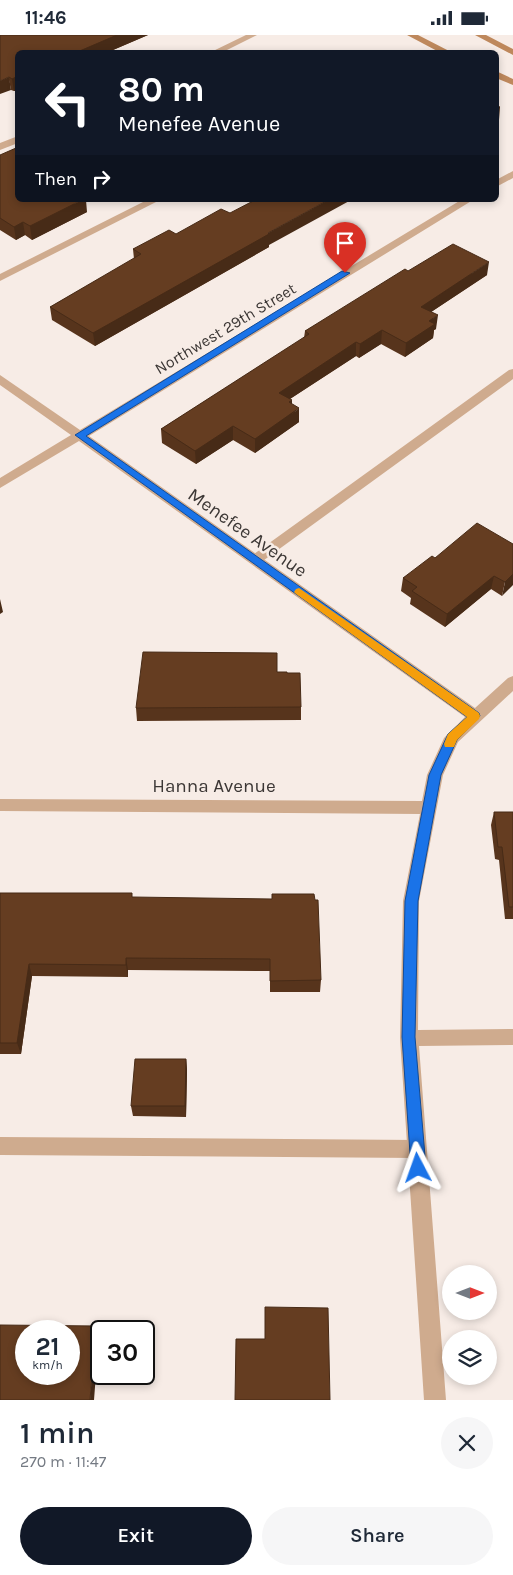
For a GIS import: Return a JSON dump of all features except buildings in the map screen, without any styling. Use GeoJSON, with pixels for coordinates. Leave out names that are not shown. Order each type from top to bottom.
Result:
{"type":"FeatureCollection","features":[{"type":"Feature","properties":{"kind":"main road"},"geometry":{"type":"LineString","coordinates":[[411,35],[440,50]]}},
{"type":"Feature","properties":{"kind":"main road"},"geometry":{"type":"LineString","coordinates":[[479,35],[513,52]]}},
{"type":"Feature","properties":{"kind":"main road"},"geometry":{"type":"LineString","coordinates":[[499,75],[513,82]]}},
{"type":"Feature","properties":{"kind":"street"},"geometry":{"type":"LineString","coordinates":[[220,50],[253,35]]}},
{"type":"Feature","properties":{"kind":"street"},"geometry":{"type":"LineString","coordinates":[[0,147],[15,140]]}},
{"type":"Feature","properties":{"kind":"street"},"geometry":{"type":"LineString","coordinates":[[499,182],[513,174]]}},
{"type":"Feature","properties":{"kind":"street"},"geometry":{"type":"LineString","coordinates":[[0,278],[151,202]]}},
{"type":"Feature","properties":{"kind":"street","name":"Northwest 29th Street"},"geometry":{"type":"LineString","coordinates":[[0,484],[465,202]]}},
{"type":"Feature","properties":{"kind":"street"},"geometry":{"type":"LineString","coordinates":[[255,560],[513,373]]}},
{"type":"Feature","properties":{"kind":"street","name":"Menefee Avenue"},"geometry":{"type":"LineString","coordinates":[[0,379],[474,716]]}},
{"type":"Feature","properties":{"kind":"street"},"geometry":{"type":"LineString","coordinates":[[435,1400],[408,1037],[411,901],[435,775],[452,737],[513,682]]}},
{"type":"Feature","properties":{"kind":"street","name":"Hanna Avenue"},"geometry":{"type":"LineString","coordinates":[[0,805],[429,808]]}},
{"type":"Feature","properties":{"kind":"street"},"geometry":{"type":"LineString","coordinates":[[408,1037],[513,1037]]}},
{"type":"Feature","properties":{"kind":"street"},"geometry":{"type":"LineString","coordinates":[[0,1146],[417,1149]]}},
{"type":"Feature","properties":{"kind":"slow traffic"},"geometry":{"type":"LineString","coordinates":[[299,592],[474,716],[452,737],[449,744]]}},
{"type":"Feature","properties":{"kind":"route"},"geometry":{"type":"LineString","coordinates":[[345,273],[80,435],[474,716],[452,737],[435,775],[411,901],[408,1037],[418,1168]]}}]}
